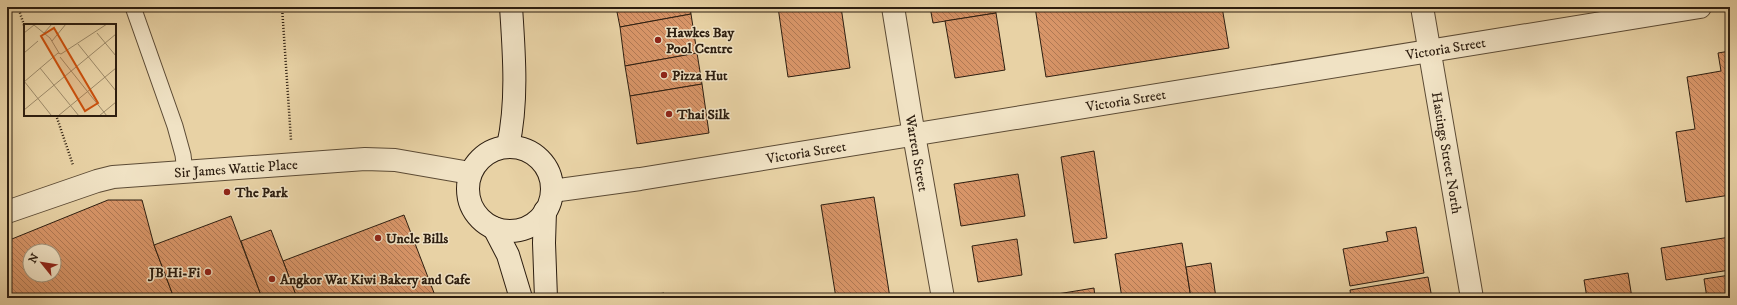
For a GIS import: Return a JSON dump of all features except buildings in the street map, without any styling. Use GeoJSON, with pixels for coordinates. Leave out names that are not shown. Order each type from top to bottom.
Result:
{"type":"FeatureCollection","features":[{"type":"Feature","properties":{"kind":"street"},"geometry":{"type":"LineString","coordinates":[[508,146],[511,131],[515,55],[512,7]]}},
{"type":"Feature","properties":{"kind":"street","name":"Warren Street"},"geometry":{"type":"LineString","coordinates":[[893,7],[943,298]]}},
{"type":"Feature","properties":{"kind":"street","name":"Hastings Street North"},"geometry":{"type":"LineString","coordinates":[[1422,7],[1472,298]]}},
{"type":"Feature","properties":{"kind":"street","name":"Victoria Street"},"geometry":{"type":"LineString","coordinates":[[548,202],[648,178],[1700,7]]}},
{"type":"Feature","properties":{"kind":"street"},"geometry":{"type":"LineString","coordinates":[[546,298],[544,242],[548,202],[549,174],[539,158],[524,149],[508,146],[495,149],[484,155],[476,163],[470,173],[467,188],[470,203],[477,216],[489,226],[494,228],[503,231],[518,230],[531,225],[542,217],[548,202]]}},
{"type":"Feature","properties":{"kind":"street","name":"Sir James Wattie Place"},"geometry":{"type":"LineString","coordinates":[[7,212],[81,186],[113,177],[365,159],[395,160],[470,173]]}},
{"type":"Feature","properties":{"kind":"street"},"geometry":{"type":"LineString","coordinates":[[494,228],[508,255],[521,298]]}},
{"type":"Feature","properties":{"kind":"lane"},"geometry":{"type":"LineString","coordinates":[[133,7],[175,126],[183,155],[185,172]]}},
{"type":"Feature","properties":{"kind":"path"},"geometry":{"type":"LineString","coordinates":[[18,7],[24,25]]}},
{"type":"Feature","properties":{"kind":"path"},"geometry":{"type":"LineString","coordinates":[[282,7],[292,164]]}},
{"type":"Feature","properties":{"kind":"path"},"geometry":{"type":"LineString","coordinates":[[56,116],[81,186]]}},
{"type":"Feature","properties":{"kind":"place","name":"Hawkes Bay Pool Centre"},"geometry":{"type":"Point","coordinates":[658,40]}},
{"type":"Feature","properties":{"kind":"place","name":"Pizza Hut"},"geometry":{"type":"Point","coordinates":[664,75]}},
{"type":"Feature","properties":{"kind":"place","name":"Thai Silk"},"geometry":{"type":"Point","coordinates":[669,114]}},
{"type":"Feature","properties":{"kind":"place","name":"The Park"},"geometry":{"type":"Point","coordinates":[227,192]}},
{"type":"Feature","properties":{"kind":"place","name":"Uncle Bills"},"geometry":{"type":"Point","coordinates":[378,238]}},
{"type":"Feature","properties":{"kind":"place","name":"JB Hi-Fi"},"geometry":{"type":"Point","coordinates":[208,272]}},
{"type":"Feature","properties":{"kind":"place","name":"Angkor Wat Kiwi Bakery and Cafe"},"geometry":{"type":"Point","coordinates":[272,279]}}]}
